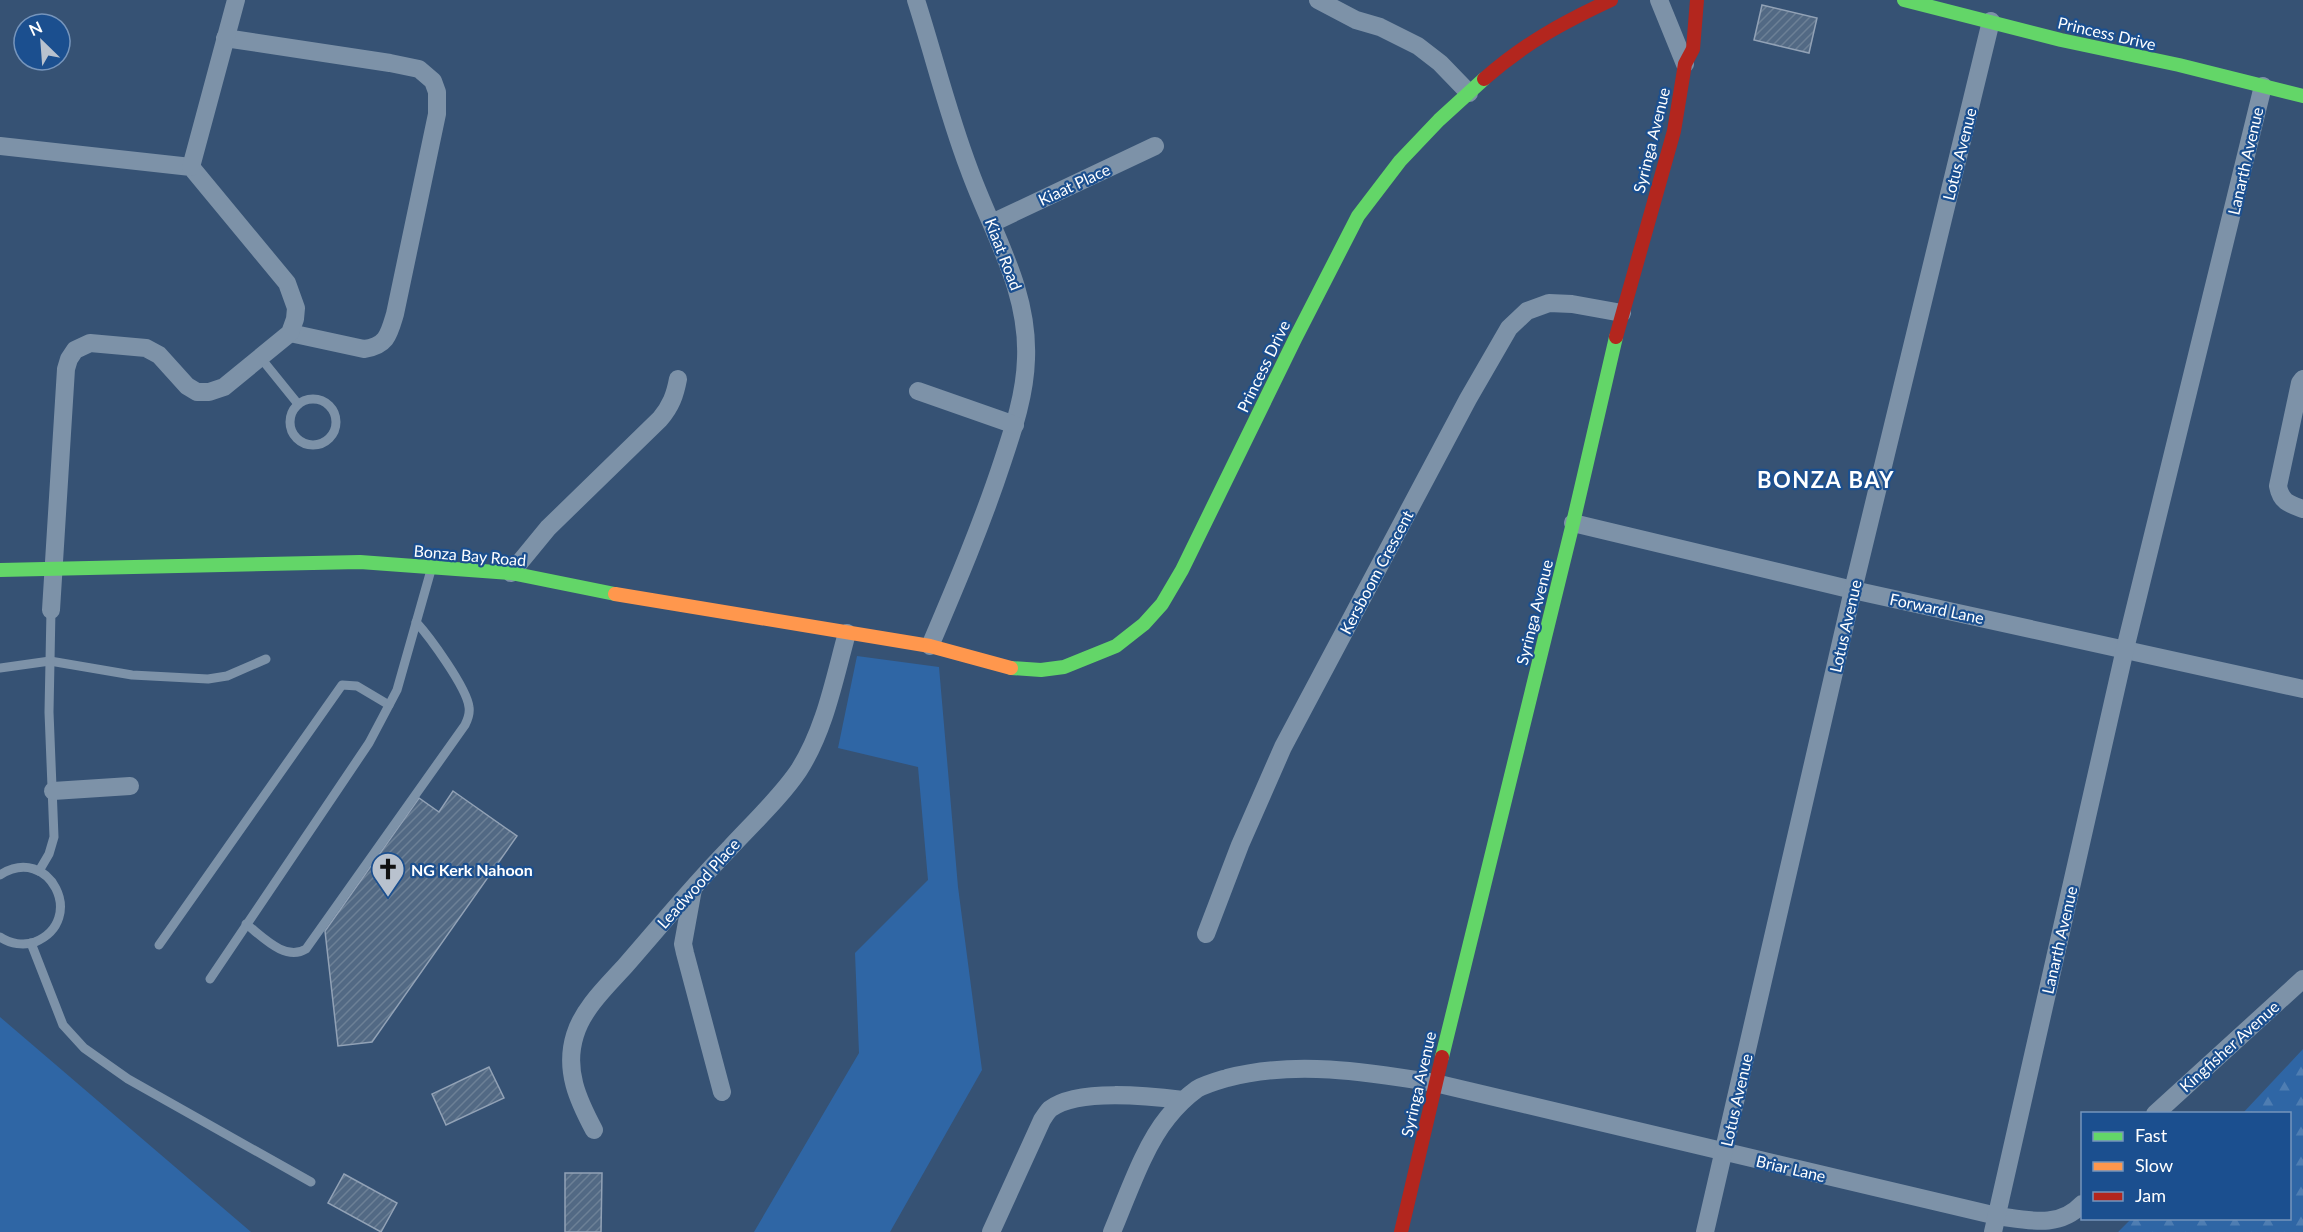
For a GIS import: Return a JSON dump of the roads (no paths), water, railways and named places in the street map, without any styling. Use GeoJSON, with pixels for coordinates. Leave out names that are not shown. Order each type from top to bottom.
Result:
{"type":"FeatureCollection","features":[{"type":"Feature","properties":{"kind":"street"},"geometry":{"type":"LineString","coordinates":[[191,167],[236,0]]}},
{"type":"Feature","properties":{"kind":"street","name":"Kiaat Road"},"geometry":{"type":"LineString","coordinates":[[916,0],[969,171],[1014,277],[1024,325],[1027,356],[1025,381],[1015,425],[988,507],[930,646]]}},
{"type":"Feature","properties":{"kind":"street"},"geometry":{"type":"LineString","coordinates":[[1318,0],[1356,20],[1380,27],[1418,46],[1440,63],[1469,93]]}},
{"type":"Feature","properties":{"kind":"street","name":"Princess Drive"},"geometry":{"type":"LineString","coordinates":[[930,646],[1009,668],[1041,670],[1065,667],[1085,660],[1116,646],[1144,624],[1162,604],[1182,570],[1358,216],[1400,161],[1439,120],[1508,58],[1561,23],[1611,0]]}},
{"type":"Feature","properties":{"kind":"street"},"geometry":{"type":"LineString","coordinates":[[1659,0],[1685,64]]}},
{"type":"Feature","properties":{"kind":"street","name":"Syringa Avenue"},"geometry":{"type":"LineString","coordinates":[[1401,1232],[1622,313],[1674,131],[1685,64],[1693,49],[1696,0]]}},
{"type":"Feature","properties":{"kind":"street","name":"Princess Drive"},"geometry":{"type":"LineString","coordinates":[[1904,0],[2061,40],[2303,96]]}},
{"type":"Feature","properties":{"kind":"street","name":"Lotus Avenue"},"geometry":{"type":"LineString","coordinates":[[1705,1232],[1853,590],[1991,21]]}},
{"type":"Feature","properties":{"kind":"street"},"geometry":{"type":"LineString","coordinates":[[225,38],[419,69],[433,81],[438,92],[437,114],[395,314],[387,336],[382,344],[364,349],[290,333]]}},
{"type":"Feature","properties":{"kind":"street","name":"Lanarth Avenue"},"geometry":{"type":"LineString","coordinates":[[1995,1224],[2126,649],[2263,86]]}},
{"type":"Feature","properties":{"kind":"street"},"geometry":{"type":"LineString","coordinates":[[0,146],[191,167],[287,284],[296,308],[290,333],[224,387],[209,392],[197,392],[187,386],[159,356],[146,348],[90,343],[75,350],[66,369],[51,610]]}},
{"type":"Feature","properties":{"kind":"street","name":"Kiaat Place"},"geometry":{"type":"LineString","coordinates":[[992,223],[1155,146]]}},
{"type":"Feature","properties":{"kind":"street","name":"Kersboom Crescent"},"geometry":{"type":"LineString","coordinates":[[1206,934],[1240,845],[1283,747],[1462,410],[1509,328],[1527,311],[1549,303],[1572,304],[1622,313]]}},
{"type":"Feature","properties":{"kind":"street"},"geometry":{"type":"LineString","coordinates":[[511,573],[548,528],[660,418],[675,396],[678,379]]}},
{"type":"Feature","properties":{"kind":"street"},"geometry":{"type":"LineString","coordinates":[[2303,379],[2300,383],[2278,486],[2280,495],[2286,503],[2303,509]]}},
{"type":"Feature","properties":{"kind":"street"},"geometry":{"type":"LineString","coordinates":[[918,391],[1015,425]]}},
{"type":"Feature","properties":{"kind":"street","name":"Forward Lane"},"geometry":{"type":"LineString","coordinates":[[1573,523],[1853,590],[2303,689]]}},
{"type":"Feature","properties":{"kind":"street","name":"Bonza Bay Road"},"geometry":{"type":"LineString","coordinates":[[0,570],[360,562],[511,573],[584,590],[930,646]]}},
{"type":"Feature","properties":{"kind":"street","name":"Leadwood Place"},"geometry":{"type":"LineString","coordinates":[[594,1130],[576,1095],[571,1063],[575,1034],[588,1010],[693,887],[798,772],[825,715],[847,633]]}},
{"type":"Feature","properties":{"kind":"street"},"geometry":{"type":"LineString","coordinates":[[53,791],[130,786]]}},
{"type":"Feature","properties":{"kind":"street"},"geometry":{"type":"LineString","coordinates":[[693,887],[683,944],[722,1092]]}},
{"type":"Feature","properties":{"kind":"street","name":"Kingfisher Avenue"},"geometry":{"type":"LineString","coordinates":[[2156,1112],[2303,979]]}},
{"type":"Feature","properties":{"kind":"street","name":"Briar Lane"},"geometry":{"type":"LineString","coordinates":[[1112,1232],[1146,1154],[1166,1119],[1183,1100],[1199,1088],[1244,1073],[1297,1069],[1362,1071],[1435,1083],[1724,1152],[1995,1224],[2042,1222],[2068,1216],[2081,1205]]}},
{"type":"Feature","properties":{"kind":"street"},"geometry":{"type":"LineString","coordinates":[[991,1232],[1042,1120],[1049,1110],[1071,1101],[1107,1096],[1145,1096],[1183,1100]]}},
{"type":"Feature","properties":{"kind":"lane"},"geometry":{"type":"LineString","coordinates":[[260,357],[298,404]]}},
{"type":"Feature","properties":{"kind":"lane"},"geometry":{"type":"LineString","coordinates":[[310,399],[323,401],[333,410],[336,422],[332,435],[322,444],[309,445],[297,440],[290,429],[291,415],[298,404],[310,399]]}},
{"type":"Feature","properties":{"kind":"lane"},"geometry":{"type":"LineString","coordinates":[[210,979],[369,743],[397,690],[432,568]]}},
{"type":"Feature","properties":{"kind":"lane"},"geometry":{"type":"LineString","coordinates":[[39,871],[49,854],[54,837],[49,712],[51,610]]}},
{"type":"Feature","properties":{"kind":"lane"},"geometry":{"type":"LineString","coordinates":[[246,924],[283,951],[296,953],[306,949],[465,725],[469,717],[468,701],[435,645],[416,621]]}},
{"type":"Feature","properties":{"kind":"lane"},"geometry":{"type":"LineString","coordinates":[[0,668],[50,661],[132,675],[208,679],[227,676],[267,659]]}},
{"type":"Feature","properties":{"kind":"lane"},"geometry":{"type":"LineString","coordinates":[[159,945],[342,685],[357,686],[389,705]]}},
{"type":"Feature","properties":{"kind":"lane"},"geometry":{"type":"LineString","coordinates":[[0,875],[7,870],[19,867],[39,871],[53,882],[59,892],[61,905],[59,918],[53,929],[43,938],[31,943],[18,944],[0,937]]}},
{"type":"Feature","properties":{"kind":"lane"},"geometry":{"type":"LineString","coordinates":[[31,943],[63,1024],[84,1048],[128,1079],[311,1182]]}},
{"type":"Feature","properties":{"kind":"place","name":"NG Kerk Nahoon"},"geometry":{"type":"Point","coordinates":[388,898]}},
{"type":"Feature","properties":{"kind":"district","name":"BONZA BAY"},"geometry":{"type":"Point","coordinates":[1826,479]}}]}
